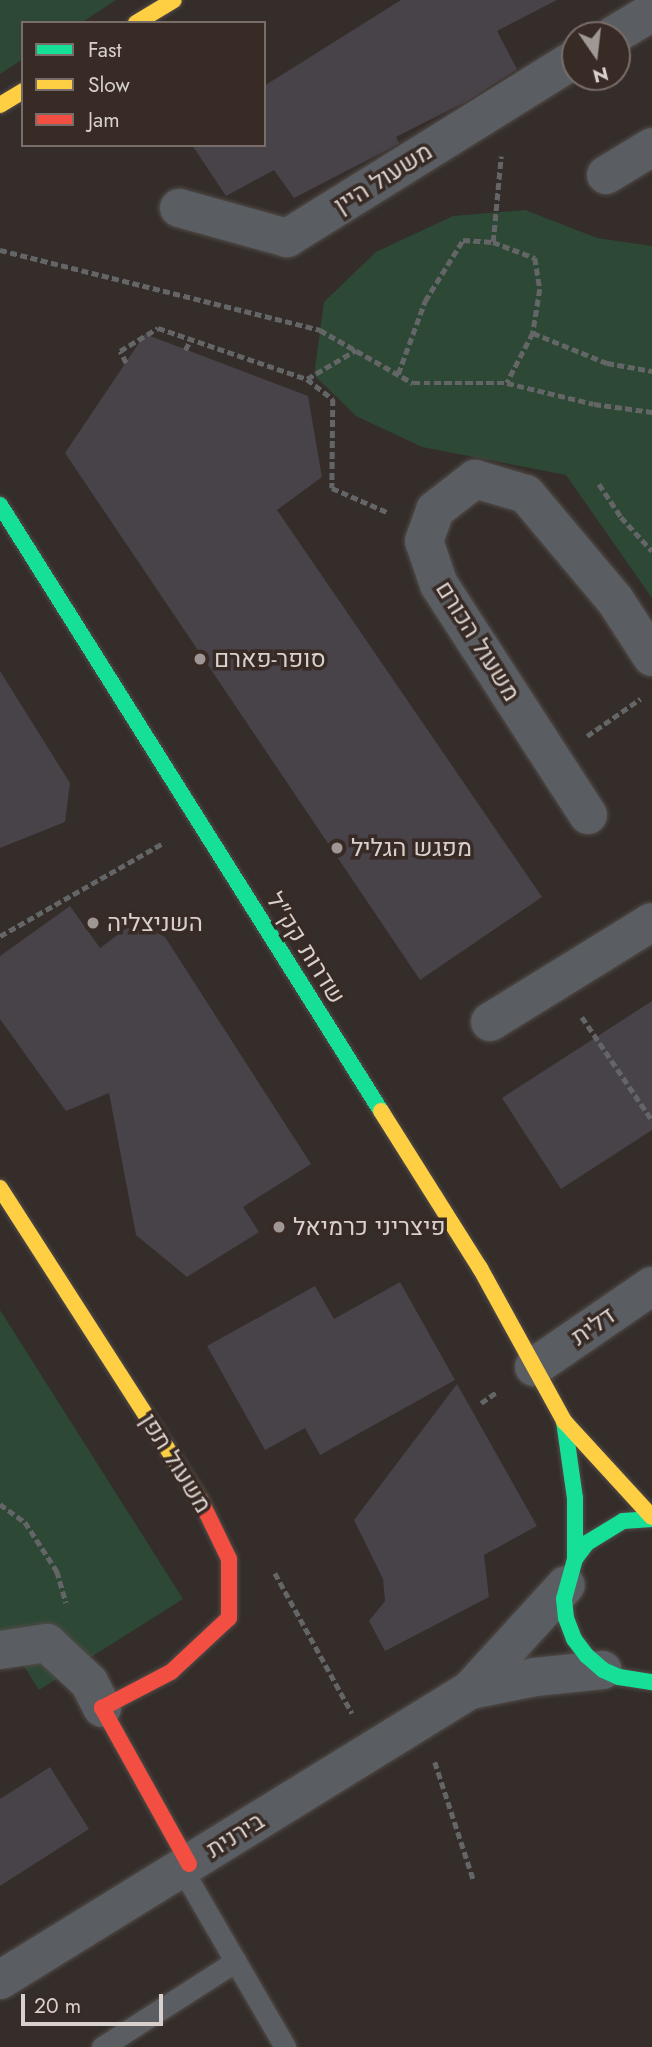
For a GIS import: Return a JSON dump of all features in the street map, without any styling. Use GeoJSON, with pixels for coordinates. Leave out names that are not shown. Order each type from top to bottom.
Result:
{"type":"FeatureCollection","features":[{"type":"Feature","properties":{"kind":"street"},"geometry":{"type":"LineString","coordinates":[[139,21],[174,0]]}},
{"type":"Feature","properties":{"kind":"street"},"geometry":{"type":"LineString","coordinates":[[631,25],[652,12]]}},
{"type":"Feature","properties":{"kind":"street","name":"משעול היין"},"geometry":{"type":"LineString","coordinates":[[179,208],[287,238],[561,68]]}},
{"type":"Feature","properties":{"kind":"street"},"geometry":{"type":"LineString","coordinates":[[0,104],[21,92]]}},
{"type":"Feature","properties":{"kind":"street"},"geometry":{"type":"LineString","coordinates":[[606,175],[652,147]]}},
{"type":"Feature","properties":{"kind":"street"},"geometry":{"type":"LineString","coordinates":[[428,530],[435,510],[475,478],[526,494],[615,600],[652,657]]}},
{"type":"Feature","properties":{"kind":"street","name":"שדרות קק\"ל"},"geometry":{"type":"LineString","coordinates":[[0,505],[480,1268],[565,1421]]}},
{"type":"Feature","properties":{"kind":"street","name":"משעול הכורם"},"geometry":{"type":"LineString","coordinates":[[428,530],[424,541],[439,585],[588,815]]}},
{"type":"Feature","properties":{"kind":"street"},"geometry":{"type":"LineString","coordinates":[[490,1022],[652,922]]}},
{"type":"Feature","properties":{"kind":"street","name":"משעול תפן"},"geometry":{"type":"LineString","coordinates":[[0,1188],[209,1514],[229,1559],[229,1618],[171,1672],[102,1708]]}},
{"type":"Feature","properties":{"kind":"street","name":"דלית"},"geometry":{"type":"LineString","coordinates":[[534,1367],[652,1286]]}},
{"type":"Feature","properties":{"kind":"street"},"geometry":{"type":"LineString","coordinates":[[565,1421],[652,1518]]}},
{"type":"Feature","properties":{"kind":"street"},"geometry":{"type":"LineString","coordinates":[[565,1421],[575,1498],[566,1618],[574,1639],[587,1656],[603,1670],[619,1677],[651,1684]]}},
{"type":"Feature","properties":{"kind":"street"},"geometry":{"type":"LineString","coordinates":[[571,1572],[587,1543],[604,1530],[623,1521],[652,1518]]}},
{"type":"Feature","properties":{"kind":"street","name":"בירנית"},"geometry":{"type":"LineString","coordinates":[[0,1980],[470,1690],[571,1572]]}},
{"type":"Feature","properties":{"kind":"street"},"geometry":{"type":"LineString","coordinates":[[0,1650],[47,1643],[89,1682],[185,1866]]}},
{"type":"Feature","properties":{"kind":"street","name":"בירנית"},"geometry":{"type":"LineString","coordinates":[[470,1690],[535,1677],[603,1670]]}},
{"type":"Feature","properties":{"kind":"lane"},"geometry":{"type":"LineString","coordinates":[[185,1866],[285,2047]]}},
{"type":"Feature","properties":{"kind":"lane"},"geometry":{"type":"LineString","coordinates":[[102,2047],[236,1961]]}},
{"type":"Feature","properties":{"kind":"path"},"geometry":{"type":"LineString","coordinates":[[493,242],[506,102]]}},
{"type":"Feature","properties":{"kind":"path"},"geometry":{"type":"LineString","coordinates":[[398,374],[425,302],[463,240],[493,242],[535,258],[540,289],[533,333],[507,383]]}},
{"type":"Feature","properties":{"kind":"path"},"geometry":{"type":"LineString","coordinates":[[0,250],[320,330],[413,383],[507,383],[594,404],[652,412]]}},
{"type":"Feature","properties":{"kind":"path"},"geometry":{"type":"LineString","coordinates":[[126,363],[120,351],[158,328],[307,379],[333,399],[332,488],[428,530]]}},
{"type":"Feature","properties":{"kind":"path"},"geometry":{"type":"LineString","coordinates":[[533,333],[607,363],[652,371]]}},
{"type":"Feature","properties":{"kind":"path"},"geometry":{"type":"LineString","coordinates":[[185,350],[191,339]]}},
{"type":"Feature","properties":{"kind":"path"},"geometry":{"type":"LineString","coordinates":[[307,379],[356,350]]}},
{"type":"Feature","properties":{"kind":"path"},"geometry":{"type":"LineString","coordinates":[[599,484],[621,517],[652,551]]}},
{"type":"Feature","properties":{"kind":"path"},"geometry":{"type":"LineString","coordinates":[[552,760],[641,698]]}},
{"type":"Feature","properties":{"kind":"path"},"geometry":{"type":"LineString","coordinates":[[0,936],[198,820]]}},
{"type":"Feature","properties":{"kind":"path"},"geometry":{"type":"LineString","coordinates":[[557,980],[652,1120]]}},
{"type":"Feature","properties":{"kind":"path"},"geometry":{"type":"LineString","coordinates":[[0,1504],[25,1522],[57,1571],[68,1611],[47,1643]]}},
{"type":"Feature","properties":{"kind":"path"},"geometry":{"type":"LineString","coordinates":[[318,1653],[373,1750]]}},
{"type":"Feature","properties":{"kind":"path"},"geometry":{"type":"LineString","coordinates":[[421,1720],[474,1881]]}},
{"type":"Feature","properties":{"kind":"green space"},"geometry":{"type":"Polygon","coordinates":[[[0,0],[116,0],[84,21],[21,21],[21,60],[0,74],[0,0]]]}},
{"type":"Feature","properties":{"kind":"green space"},"geometry":{"type":"Polygon","coordinates":[[[525,210],[597,238],[652,246],[652,598],[566,475],[422,447],[356,416],[314,375],[324,302],[376,252],[453,216],[525,210]]]}},
{"type":"Feature","properties":{"kind":"green space"},"geometry":{"type":"Polygon","coordinates":[[[0,1310],[183,1599],[39,1690],[0,1629],[0,1310]]]}},
{"type":"Feature","properties":{"kind":"building"},"geometry":{"type":"Polygon","coordinates":[[[401,0],[557,0],[497,31],[517,69],[467,101],[396,137],[399,143],[294,198],[274,170],[226,196],[193,147],[266,147],[266,85],[401,0]]]}},
{"type":"Feature","properties":{"kind":"building"},"geometry":{"type":"Polygon","coordinates":[[[145,334],[308,396],[322,477],[277,510],[542,897],[420,980],[65,453],[145,334]]]}},
{"type":"Feature","properties":{"kind":"building"},"geometry":{"type":"Polygon","coordinates":[[[0,671],[70,783],[65,822],[0,848],[0,671]]]}},
{"type":"Feature","properties":{"kind":"building"},"geometry":{"type":"Polygon","coordinates":[[[70,906],[100,948],[135,922],[165,937],[311,1164],[243,1207],[259,1232],[187,1277],[136,1235],[109,1093],[66,1111],[0,1019],[0,956],[70,906]]]}},
{"type":"Feature","properties":{"kind":"building"},"geometry":{"type":"Polygon","coordinates":[[[652,1001],[652,1130],[561,1189],[502,1098],[652,1001]]]}},
{"type":"Feature","properties":{"kind":"building"},"geometry":{"type":"Polygon","coordinates":[[[400,1282],[455,1380],[320,1455],[305,1428],[265,1450],[207,1346],[315,1286],[334,1319],[400,1282]]]}},
{"type":"Feature","properties":{"kind":"building"},"geometry":{"type":"Polygon","coordinates":[[[457,1384],[537,1526],[484,1555],[489,1597],[385,1651],[369,1621],[385,1601],[383,1579],[354,1520],[457,1384]]]}},
{"type":"Feature","properties":{"kind":"building"},"geometry":{"type":"Polygon","coordinates":[[[50,1767],[89,1829],[0,1886],[0,1799],[50,1767]]]}},
{"type":"Feature","properties":{"kind":"traffic: fast"},"geometry":{"type":"LineString","coordinates":[[0,505],[381,1111]]}},
{"type":"Feature","properties":{"kind":"traffic: fast"},"geometry":{"type":"LineString","coordinates":[[564,1421],[575,1498],[575,1559]]}},
{"type":"Feature","properties":{"kind":"traffic: fast"},"geometry":{"type":"LineString","coordinates":[[652,1519],[623,1521],[587,1543],[575,1559],[564,1599],[566,1618],[574,1639],[587,1656],[603,1670],[619,1677],[652,1682]]}},
{"type":"Feature","properties":{"kind":"traffic: slow"},"geometry":{"type":"LineString","coordinates":[[139,21],[174,0]]}},
{"type":"Feature","properties":{"kind":"traffic: slow"},"geometry":{"type":"LineString","coordinates":[[0,105],[21,92]]}},
{"type":"Feature","properties":{"kind":"traffic: slow"},"geometry":{"type":"LineString","coordinates":[[381,1111],[480,1268],[564,1421],[652,1517]]}},
{"type":"Feature","properties":{"kind":"traffic: slow"},"geometry":{"type":"LineString","coordinates":[[0,1188],[201,1501]]}},
{"type":"Feature","properties":{"kind":"traffic: jam"},"geometry":{"type":"LineString","coordinates":[[189,1864],[102,1708],[171,1672],[229,1618],[229,1559],[201,1501]]}},
{"type":"Feature","properties":{"kind":"place","name":"סופר-פארם"},"geometry":{"type":"Point","coordinates":[200,659]}},
{"type":"Feature","properties":{"kind":"place","name":"מפגש הגליל"},"geometry":{"type":"Point","coordinates":[337,848]}},
{"type":"Feature","properties":{"kind":"place","name":"השניצליה"},"geometry":{"type":"Point","coordinates":[93,923]}},
{"type":"Feature","properties":{"kind":"place","name":"פיצריני כרמיאל"},"geometry":{"type":"Point","coordinates":[279,1227]}}]}
